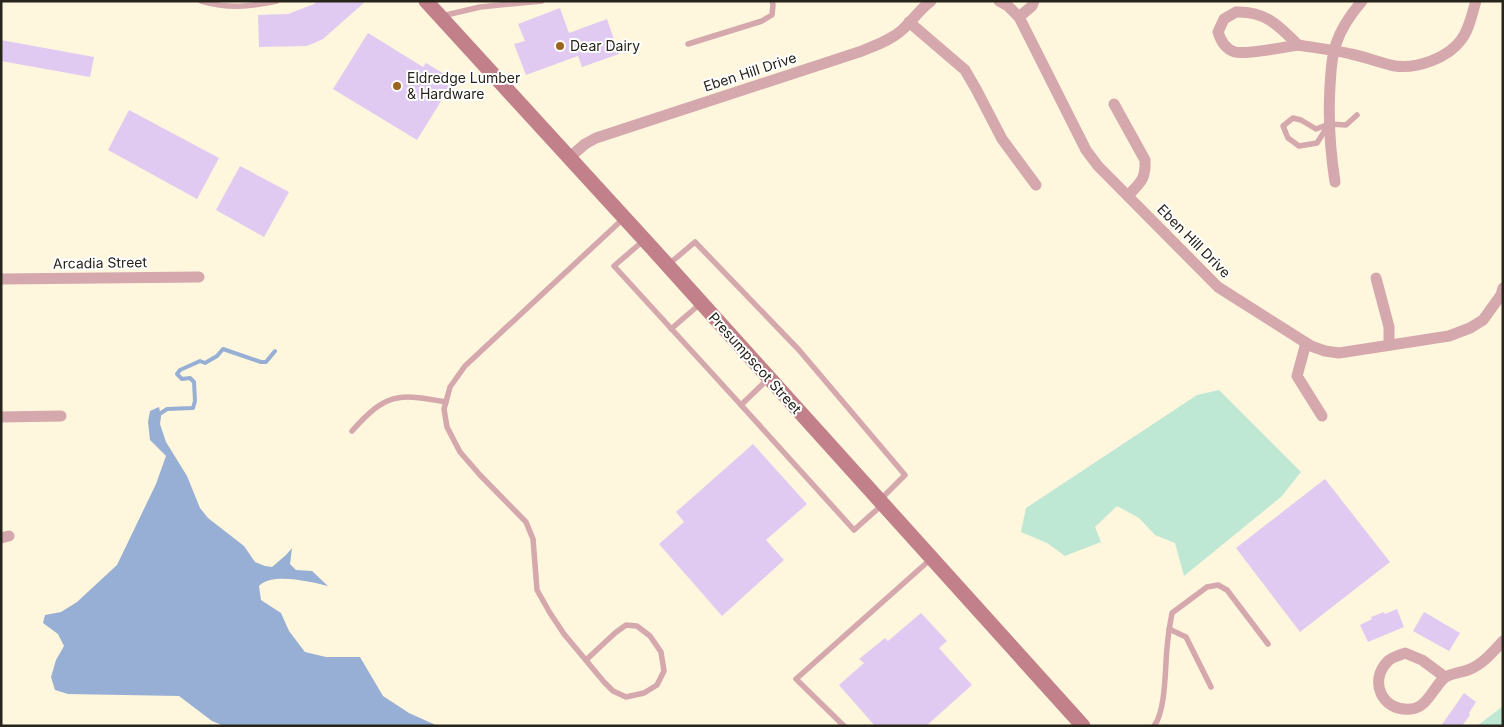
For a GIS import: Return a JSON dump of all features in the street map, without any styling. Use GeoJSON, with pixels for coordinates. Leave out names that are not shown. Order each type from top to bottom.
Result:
{"type":"FeatureCollection","features":[{"type":"Feature","properties":{"kind":"street","name":"Presumpscot Street"},"geometry":{"type":"LineString","coordinates":[[426,1],[625,217],[1083,726]]}},
{"type":"Feature","properties":{"kind":"street","name":"Eben Hill Drive"},"geometry":{"type":"LineString","coordinates":[[570,157],[585,144],[596,138],[862,51],[892,37],[931,1]]}},
{"type":"Feature","properties":{"kind":"street","name":"Eben Hill Drive"},"geometry":{"type":"LineString","coordinates":[[999,1],[1008,6],[1018,17],[1086,150],[1098,166],[1218,287],[1306,343],[1324,351],[1339,353],[1449,336],[1470,328],[1483,320],[1501,295],[1503,288]]}},
{"type":"Feature","properties":{"kind":"street"},"geometry":{"type":"LineString","coordinates":[[1018,17],[1032,6],[1034,1]]}},
{"type":"Feature","properties":{"kind":"street"},"geometry":{"type":"LineString","coordinates":[[1335,182],[1329,124],[1331,67],[1334,51],[1342,29],[1362,1]]}},
{"type":"Feature","properties":{"kind":"street"},"geometry":{"type":"LineString","coordinates":[[1298,45],[1276,24],[1264,16],[1250,12],[1236,12],[1224,19],[1218,32],[1223,44],[1234,52],[1248,53],[1298,45],[1352,54],[1396,66],[1409,66],[1439,58],[1461,41],[1468,28],[1476,1]]}},
{"type":"Feature","properties":{"kind":"street"},"geometry":{"type":"LineString","coordinates":[[909,22],[965,70],[1002,139],[1036,185]]}},
{"type":"Feature","properties":{"kind":"street"},"geometry":{"type":"LineString","coordinates":[[1114,104],[1145,160],[1146,170],[1144,178],[1128,196]]}},
{"type":"Feature","properties":{"kind":"street","name":"Arcadia Street"},"geometry":{"type":"LineString","coordinates":[[1,280],[199,277]]}},
{"type":"Feature","properties":{"kind":"street"},"geometry":{"type":"LineString","coordinates":[[1376,278],[1389,327],[1389,346]]}},
{"type":"Feature","properties":{"kind":"street"},"geometry":{"type":"LineString","coordinates":[[1306,343],[1297,376],[1322,416]]}},
{"type":"Feature","properties":{"kind":"street"},"geometry":{"type":"LineString","coordinates":[[1,417],[62,416]]}},
{"type":"Feature","properties":{"kind":"street"},"geometry":{"type":"LineString","coordinates":[[1444,677],[1422,660],[1405,653],[1389,659],[1380,673],[1378,690],[1385,702],[1400,709],[1413,709],[1428,699],[1444,677],[1470,670],[1490,655],[1503,641]]}},
{"type":"Feature","properties":{"kind":"lane"},"geometry":{"type":"LineString","coordinates":[[201,1],[219,6],[250,6],[277,1]]}},
{"type":"Feature","properties":{"kind":"lane"},"geometry":{"type":"LineString","coordinates":[[440,17],[480,7],[542,1]]}},
{"type":"Feature","properties":{"kind":"lane"},"geometry":{"type":"LineString","coordinates":[[688,44],[762,21],[772,15],[774,5],[772,1]]}},
{"type":"Feature","properties":{"kind":"lane"},"geometry":{"type":"LineString","coordinates":[[1329,124],[1317,143],[1299,146],[1288,138],[1283,126],[1292,118],[1301,120],[1316,129],[1329,124],[1346,125],[1357,115]]}},
{"type":"Feature","properties":{"kind":"lane"},"geometry":{"type":"LineString","coordinates":[[586,660],[615,632],[626,625],[637,626],[650,636],[661,652],[664,671],[657,685],[644,693],[626,697],[613,691],[586,660],[559,627],[537,590],[533,540],[526,522],[460,452],[447,427],[444,409],[450,387],[465,366],[625,217]]}},
{"type":"Feature","properties":{"kind":"lane"},"geometry":{"type":"LineString","coordinates":[[645,240],[614,266],[854,530],[905,475],[799,350],[695,242],[668,266]]}},
{"type":"Feature","properties":{"kind":"lane"},"geometry":{"type":"LineString","coordinates":[[672,329],[702,303]]}},
{"type":"Feature","properties":{"kind":"lane"},"geometry":{"type":"LineString","coordinates":[[741,405],[769,378]]}},
{"type":"Feature","properties":{"kind":"lane"},"geometry":{"type":"LineString","coordinates":[[352,431],[376,407],[386,401],[396,398],[423,398],[446,402]]}},
{"type":"Feature","properties":{"kind":"lane"},"geometry":{"type":"LineString","coordinates":[[844,726],[796,679],[932,558]]}},
{"type":"Feature","properties":{"kind":"lane"},"geometry":{"type":"LineString","coordinates":[[1154,726],[1162,706],[1172,613],[1207,587],[1218,584],[1227,590],[1268,644]]}},
{"type":"Feature","properties":{"kind":"lane"},"geometry":{"type":"LineString","coordinates":[[1170,629],[1186,637],[1211,687]]}},
{"type":"Feature","properties":{"kind":"green space"},"geometry":{"type":"Polygon","coordinates":[[[1219,390],[1301,472],[1281,497],[1184,576],[1175,543],[1155,535],[1139,518],[1117,506],[1095,527],[1101,542],[1065,556],[1047,543],[1021,532],[1026,508],[1197,395],[1219,390]]]}},
{"type":"Feature","properties":{"kind":"green space"},"geometry":{"type":"Polygon","coordinates":[[[1503,706],[1503,726],[1477,726],[1503,706]]]}},
{"type":"Feature","properties":{"kind":"water"},"geometry":{"type":"Polygon","coordinates":[[[159,407],[160,424],[166,442],[187,476],[200,508],[208,518],[244,546],[255,562],[265,566],[272,567],[292,548],[290,564],[296,570],[312,571],[328,586],[283,579],[265,582],[259,586],[261,600],[281,613],[289,631],[305,652],[326,657],[360,657],[383,696],[409,713],[438,726],[224,726],[212,721],[179,696],[68,694],[55,690],[51,677],[56,660],[64,646],[58,634],[43,623],[45,615],[61,612],[77,602],[117,565],[156,484],[166,456],[150,440],[148,422],[150,411],[159,407]]]}},
{"type":"Feature","properties":{"kind":"building"},"geometry":{"type":"Polygon","coordinates":[[[317,1],[366,1],[323,39],[307,46],[259,47],[258,15],[288,14],[314,4],[317,1]]]}},
{"type":"Feature","properties":{"kind":"building"},"geometry":{"type":"Polygon","coordinates":[[[560,8],[569,33],[607,19],[619,54],[582,67],[578,56],[526,75],[514,44],[525,41],[518,24],[560,8]]]}},
{"type":"Feature","properties":{"kind":"building"},"geometry":{"type":"Polygon","coordinates":[[[368,33],[423,67],[426,63],[454,80],[417,140],[333,89],[368,33]]]}},
{"type":"Feature","properties":{"kind":"building"},"geometry":{"type":"Polygon","coordinates":[[[1,40],[94,57],[90,77],[1,61],[1,40]]]}},
{"type":"Feature","properties":{"kind":"building"},"geometry":{"type":"Polygon","coordinates":[[[129,110],[219,158],[197,199],[108,150],[129,110]]]}},
{"type":"Feature","properties":{"kind":"building"},"geometry":{"type":"Polygon","coordinates":[[[240,166],[289,192],[264,237],[216,210],[240,166]]]}},
{"type":"Feature","properties":{"kind":"building"},"geometry":{"type":"Polygon","coordinates":[[[753,444],[807,504],[766,540],[784,560],[722,616],[659,544],[684,522],[676,512],[753,444]]]}},
{"type":"Feature","properties":{"kind":"building"},"geometry":{"type":"Polygon","coordinates":[[[1325,479],[1390,562],[1300,632],[1236,548],[1325,479]]]}},
{"type":"Feature","properties":{"kind":"building"},"geometry":{"type":"Polygon","coordinates":[[[1397,609],[1404,627],[1368,642],[1360,625],[1372,619],[1371,617],[1397,609]]]}},
{"type":"Feature","properties":{"kind":"building"},"geometry":{"type":"Polygon","coordinates":[[[1424,612],[1460,633],[1449,651],[1413,631],[1424,612]]]}},
{"type":"Feature","properties":{"kind":"building"},"geometry":{"type":"Polygon","coordinates":[[[921,613],[947,641],[939,648],[972,685],[926,726],[875,726],[839,685],[864,663],[859,659],[885,638],[888,641],[921,613]]]}},
{"type":"Feature","properties":{"kind":"building"},"geometry":{"type":"Polygon","coordinates":[[[1464,693],[1476,702],[1469,713],[1470,715],[1462,726],[1441,726],[1464,693]]]}},
{"type":"Feature","properties":{"kind":"waterway"},"geometry":{"type":"LineString","coordinates":[[158,415],[167,409],[193,408],[195,401],[194,382],[190,378],[182,379],[177,374],[180,370],[200,361],[205,363],[217,356],[223,349],[261,362],[266,362],[275,351]]}},
{"type":"Feature","properties":{"kind":"place","name":"Dear Dairy"},"geometry":{"type":"Point","coordinates":[560,46]}},
{"type":"Feature","properties":{"kind":"place","name":"Eldredge Lumber & Hardware"},"geometry":{"type":"Point","coordinates":[397,86]}}]}
